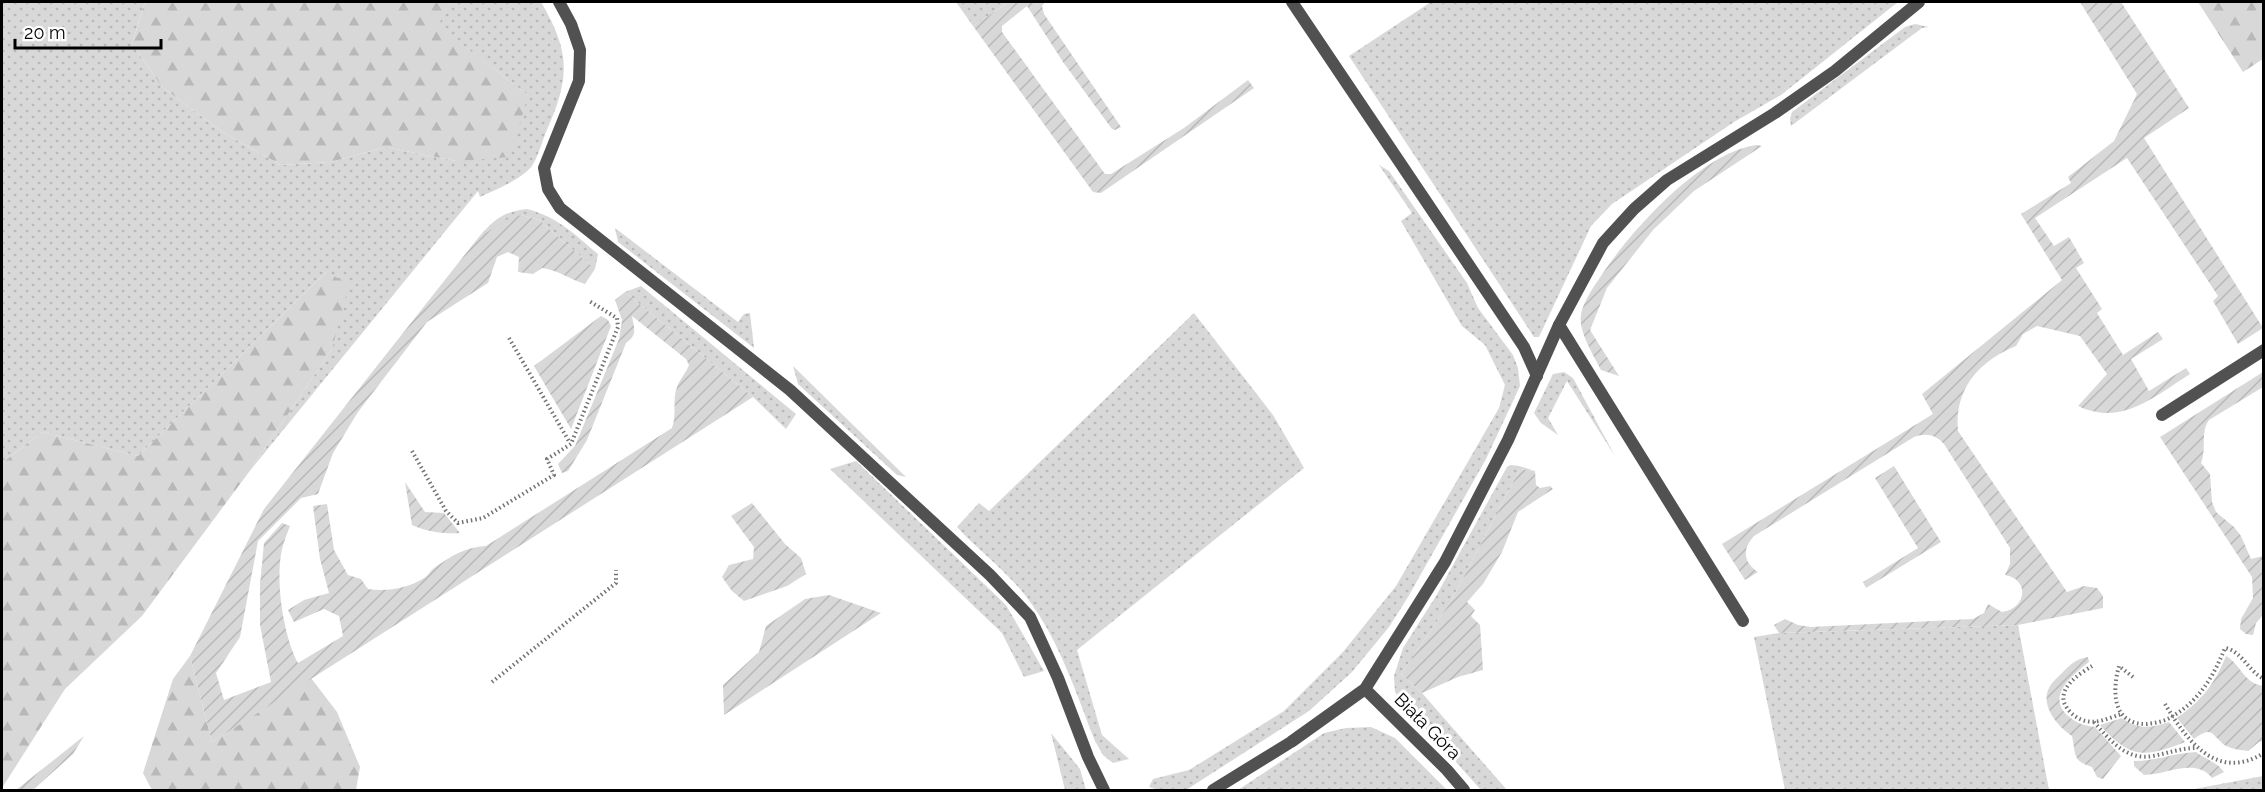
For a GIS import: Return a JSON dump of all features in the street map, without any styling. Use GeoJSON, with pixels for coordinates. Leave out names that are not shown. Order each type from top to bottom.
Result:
{"type":"FeatureCollection","features":[{"type":"Feature","properties":{"kind":"street"},"geometry":{"type":"LineString","coordinates":[[559,2],[571,24],[580,51],[579,81],[544,168],[548,189],[560,208],[790,390],[990,575],[1030,618],[1058,678],[1088,757],[1104,790]]}},
{"type":"Feature","properties":{"kind":"street"},"geometry":{"type":"LineString","coordinates":[[1292,2],[1524,347],[1537,376]]}},
{"type":"Feature","properties":{"kind":"street"},"geometry":{"type":"LineString","coordinates":[[1213,790],[1291,742],[1365,689],[1445,562],[1508,440],[1559,325],[1603,243],[1634,209],[1667,180],[1775,113],[1835,70],[1919,2]]}},
{"type":"Feature","properties":{"kind":"street"},"geometry":{"type":"LineString","coordinates":[[1559,325],[1743,621]]}},
{"type":"Feature","properties":{"kind":"street"},"geometry":{"type":"LineString","coordinates":[[2162,415],[2264,350]]}},
{"type":"Feature","properties":{"kind":"street","name":"Biała Góra"},"geometry":{"type":"LineString","coordinates":[[1365,689],[1447,770],[1464,790]]}},
{"type":"Feature","properties":{"kind":"path"},"geometry":{"type":"LineString","coordinates":[[412,451],[446,511],[458,522],[483,518],[554,475],[547,459],[571,444],[618,327],[617,318],[589,301]]}},
{"type":"Feature","properties":{"kind":"path"},"geometry":{"type":"LineString","coordinates":[[509,338],[571,444]]}},
{"type":"Feature","properties":{"kind":"path"},"geometry":{"type":"LineString","coordinates":[[492,682],[616,583],[616,570]]}},
{"type":"Feature","properties":{"kind":"path"},"geometry":{"type":"LineString","coordinates":[[2133,677],[2117,665],[2114,682],[2115,699],[2122,714],[2128,720],[2139,724],[2156,723],[2172,717],[2193,701],[2207,685],[2225,648],[2232,649],[2254,675],[2264,679]]}},
{"type":"Feature","properties":{"kind":"path"},"geometry":{"type":"LineString","coordinates":[[2092,666],[2068,685],[2064,694],[2064,704],[2069,712],[2084,721],[2094,722],[2122,714]]}},
{"type":"Feature","properties":{"kind":"path"},"geometry":{"type":"LineString","coordinates":[[2165,704],[2181,730],[2197,748],[2218,761],[2233,763],[2250,761],[2264,753]]}},
{"type":"Feature","properties":{"kind":"path"},"geometry":{"type":"LineString","coordinates":[[2094,722],[2115,746],[2140,757],[2197,748]]}},
{"type":"Feature","properties":{"kind":"green space"},"geometry":{"type":"Polygon","coordinates":[[[2,2],[145,2],[132,44],[162,87],[224,133],[281,165],[331,162],[385,147],[456,161],[528,95],[437,26],[450,2],[541,2],[558,36],[564,66],[563,81],[554,113],[532,166],[515,180],[480,197],[478,191],[249,472],[332,349],[326,272],[138,456],[42,432],[2,463],[2,2]]]}},
{"type":"Feature","properties":{"kind":"green space"},"geometry":{"type":"Polygon","coordinates":[[[145,2],[450,2],[438,26],[528,95],[510,157],[456,161],[385,147],[331,162],[281,165],[224,133],[162,87],[132,44],[145,2]]]}},
{"type":"Feature","properties":{"kind":"green space"},"geometry":{"type":"Polygon","coordinates":[[[956,2],[1009,2],[973,26],[956,2]]]}},
{"type":"Feature","properties":{"kind":"green space"},"geometry":{"type":"Polygon","coordinates":[[[1009,2],[1045,2],[1042,6],[1044,14],[1121,127],[1112,129],[1063,62],[1027,6],[1002,26],[1002,32],[1105,174],[1111,174],[1184,128],[1248,80],[1254,88],[1101,193],[1093,192],[973,26],[1009,2]]]}},
{"type":"Feature","properties":{"kind":"green space"},"geometry":{"type":"Polygon","coordinates":[[[1431,2],[1898,2],[1781,95],[1734,122],[1612,204],[1591,226],[1539,337],[1534,337],[1349,56],[1431,2]]]}},
{"type":"Feature","properties":{"kind":"green space"},"geometry":{"type":"Polygon","coordinates":[[[2080,2],[2121,2],[2189,108],[2144,138],[2263,328],[2238,344],[2213,301],[2218,296],[2127,158],[2035,218],[2054,246],[2069,237],[2084,263],[2076,268],[2102,309],[2097,313],[2123,355],[2158,332],[2163,339],[2131,359],[2149,391],[2186,368],[2190,374],[2137,406],[2124,411],[2094,412],[2078,406],[2107,374],[2080,336],[2037,326],[2023,334],[2016,346],[1980,368],[1965,390],[1958,416],[1958,431],[2067,592],[2084,586],[2097,588],[2103,596],[2103,608],[2018,625],[1779,633],[1774,625],[1785,619],[1798,625],[1811,627],[1973,619],[1984,613],[1988,604],[2002,612],[2017,606],[2021,600],[2022,588],[2019,582],[2005,575],[2010,564],[2010,548],[1944,444],[1930,435],[1914,437],[1754,536],[1747,546],[1746,555],[1749,564],[1758,572],[1745,580],[1722,544],[1933,414],[1922,394],[2062,280],[2021,214],[2071,183],[2068,177],[2114,141],[2137,94],[2080,2]]]}},
{"type":"Feature","properties":{"kind":"green space"},"geometry":{"type":"Polygon","coordinates":[[[2198,2],[2263,2],[2263,59],[2243,72],[2198,2]]]}},
{"type":"Feature","properties":{"kind":"green space"},"geometry":{"type":"Polygon","coordinates":[[[1915,24],[1929,27],[1922,28],[1791,126],[1792,112],[1905,27],[1915,24]]]}},
{"type":"Feature","properties":{"kind":"green space"},"geometry":{"type":"Polygon","coordinates":[[[1757,145],[1762,146],[1694,191],[1653,230],[1607,288],[1590,330],[1619,376],[1601,370],[1587,343],[1581,315],[1584,304],[1605,270],[1652,213],[1693,176],[1714,161],[1757,145]]]}},
{"type":"Feature","properties":{"kind":"green space"},"geometry":{"type":"Polygon","coordinates":[[[1379,165],[1389,171],[1467,283],[1478,308],[1513,355],[1518,368],[1520,386],[1486,459],[1408,597],[1389,627],[1352,672],[1309,711],[1186,790],[1159,790],[1149,787],[1153,779],[1189,770],[1284,711],[1343,652],[1396,586],[1499,408],[1505,385],[1485,345],[1462,326],[1401,221],[1412,213],[1379,165]]]}},
{"type":"Feature","properties":{"kind":"green space"},"geometry":{"type":"Polygon","coordinates":[[[527,209],[557,221],[598,254],[595,269],[539,220],[521,215],[478,238],[499,218],[511,212],[527,209]]]}},
{"type":"Feature","properties":{"kind":"green space"},"geometry":{"type":"Polygon","coordinates":[[[521,215],[539,220],[595,269],[585,284],[542,268],[533,274],[518,272],[519,257],[508,252],[497,257],[488,283],[427,322],[358,412],[333,453],[318,494],[301,498],[258,541],[240,637],[216,673],[224,700],[271,682],[260,625],[260,584],[264,543],[282,523],[290,526],[280,562],[280,591],[284,623],[298,663],[343,636],[339,616],[324,609],[294,622],[288,610],[304,600],[329,593],[320,559],[313,506],[327,504],[334,550],[348,575],[361,579],[368,589],[397,588],[425,577],[434,568],[458,553],[486,546],[672,428],[678,384],[689,365],[686,359],[632,316],[634,334],[626,343],[587,440],[568,471],[562,473],[558,464],[575,446],[619,339],[622,320],[615,300],[625,292],[753,397],[212,742],[190,656],[264,509],[478,238],[508,219],[521,215]]]}},
{"type":"Feature","properties":{"kind":"green space"},"geometry":{"type":"Polygon","coordinates":[[[615,228],[738,322],[744,314],[750,313],[754,348],[618,242],[615,228]]]}},
{"type":"Feature","properties":{"kind":"green space"},"geometry":{"type":"Polygon","coordinates":[[[326,272],[349,284],[332,349],[249,472],[142,616],[65,689],[2,788],[2,463],[42,432],[138,456],[326,272]]]}},
{"type":"Feature","properties":{"kind":"green space"},"geometry":{"type":"Polygon","coordinates":[[[641,286],[796,414],[786,429],[753,397],[625,292],[641,286]]]}},
{"type":"Feature","properties":{"kind":"green space"},"geometry":{"type":"Polygon","coordinates":[[[1194,313],[1273,415],[1304,468],[1077,650],[1102,735],[1129,759],[1113,763],[1103,755],[1095,741],[1058,650],[1039,615],[1012,580],[957,527],[979,503],[989,511],[1194,313]]]}},
{"type":"Feature","properties":{"kind":"green space"},"geometry":{"type":"Polygon","coordinates":[[[601,316],[608,320],[611,326],[571,429],[534,366],[601,316]]]}},
{"type":"Feature","properties":{"kind":"green space"},"geometry":{"type":"Polygon","coordinates":[[[793,366],[906,477],[897,475],[798,384],[793,366]]]}},
{"type":"Feature","properties":{"kind":"green space"},"geometry":{"type":"Polygon","coordinates":[[[1564,372],[1573,378],[1615,456],[1567,381],[1548,418],[1558,435],[1541,423],[1534,413],[1553,374],[1564,372]]]}},
{"type":"Feature","properties":{"kind":"green space"},"geometry":{"type":"Polygon","coordinates":[[[2263,372],[2263,387],[2209,420],[2205,430],[2201,463],[2210,474],[2212,502],[2216,512],[2241,536],[2251,559],[2263,556],[2263,615],[2256,623],[2253,635],[2246,634],[2240,629],[2241,619],[2253,598],[2252,577],[2160,437],[2263,372]]]}},
{"type":"Feature","properties":{"kind":"green space"},"geometry":{"type":"Polygon","coordinates":[[[856,461],[1006,605],[1044,671],[1024,677],[1002,633],[830,469],[856,461]]]}},
{"type":"Feature","properties":{"kind":"green space"},"geometry":{"type":"Polygon","coordinates":[[[1511,465],[1535,471],[1520,469],[1451,601],[1401,674],[1422,693],[1507,790],[1481,790],[1401,701],[1395,692],[1394,676],[1403,648],[1436,596],[1507,467],[1511,465]]]}},
{"type":"Feature","properties":{"kind":"green space"},"geometry":{"type":"Polygon","coordinates":[[[1894,466],[1941,542],[1866,588],[1863,582],[1918,548],[1875,478],[1894,466]]]}},
{"type":"Feature","properties":{"kind":"green space"},"geometry":{"type":"Polygon","coordinates":[[[1520,469],[1535,471],[1536,485],[1540,488],[1550,486],[1553,489],[1518,512],[1502,552],[1483,584],[1467,602],[1475,610],[1471,616],[1480,625],[1483,670],[1458,677],[1422,693],[1401,674],[1451,601],[1520,469]]]}},
{"type":"Feature","properties":{"kind":"green space"},"geometry":{"type":"Polygon","coordinates":[[[405,482],[425,512],[444,513],[460,533],[436,532],[412,525],[405,482]]]}},
{"type":"Feature","properties":{"kind":"green space"},"geometry":{"type":"Polygon","coordinates":[[[752,503],[785,544],[801,558],[806,574],[787,586],[744,601],[732,591],[722,577],[729,565],[753,559],[754,547],[731,516],[752,503]]]}},
{"type":"Feature","properties":{"kind":"green space"},"geometry":{"type":"Polygon","coordinates":[[[829,595],[881,613],[724,715],[723,685],[759,652],[766,626],[805,599],[829,595]]]}},
{"type":"Feature","properties":{"kind":"green space"},"geometry":{"type":"Polygon","coordinates":[[[2018,625],[2049,790],[1785,790],[1754,637],[1779,633],[2018,625]]]}},
{"type":"Feature","properties":{"kind":"green space"},"geometry":{"type":"Polygon","coordinates":[[[190,656],[212,742],[311,678],[337,712],[360,767],[356,790],[152,790],[143,773],[173,679],[190,656]]]}},
{"type":"Feature","properties":{"kind":"green space"},"geometry":{"type":"Polygon","coordinates":[[[2226,656],[2246,677],[2263,686],[2263,741],[2248,751],[2226,746],[2210,732],[2194,739],[2177,718],[2194,705],[2206,691],[2226,656]]]}},
{"type":"Feature","properties":{"kind":"green space"},"geometry":{"type":"Polygon","coordinates":[[[2088,657],[2089,662],[2063,688],[2060,704],[2072,719],[2095,727],[2121,756],[2103,779],[2097,777],[2092,767],[2078,759],[2072,736],[2056,722],[2047,702],[2049,688],[2054,681],[2073,663],[2088,657]]]}},
{"type":"Feature","properties":{"kind":"green space"},"geometry":{"type":"Polygon","coordinates":[[[2122,718],[2134,725],[2145,727],[2169,722],[2185,742],[2148,753],[2130,750],[2100,725],[2122,718]]]}},
{"type":"Feature","properties":{"kind":"green space"},"geometry":{"type":"Polygon","coordinates":[[[1371,727],[1395,738],[1447,790],[1238,790],[1324,733],[1346,728],[1371,727]]]}},
{"type":"Feature","properties":{"kind":"green space"},"geometry":{"type":"Polygon","coordinates":[[[1051,733],[1080,769],[1086,790],[1065,790],[1051,733]]]}},
{"type":"Feature","properties":{"kind":"green space"},"geometry":{"type":"Polygon","coordinates":[[[84,736],[73,754],[33,790],[16,790],[84,736]]]}},
{"type":"Feature","properties":{"kind":"green space"},"geometry":{"type":"Polygon","coordinates":[[[2196,752],[2224,772],[2212,778],[2205,772],[2189,768],[2144,775],[2134,766],[2134,761],[2196,752]]]}},
{"type":"Feature","properties":{"kind":"green space"},"geometry":{"type":"Polygon","coordinates":[[[2263,776],[2263,790],[2189,790],[2263,776]]]}}]}
